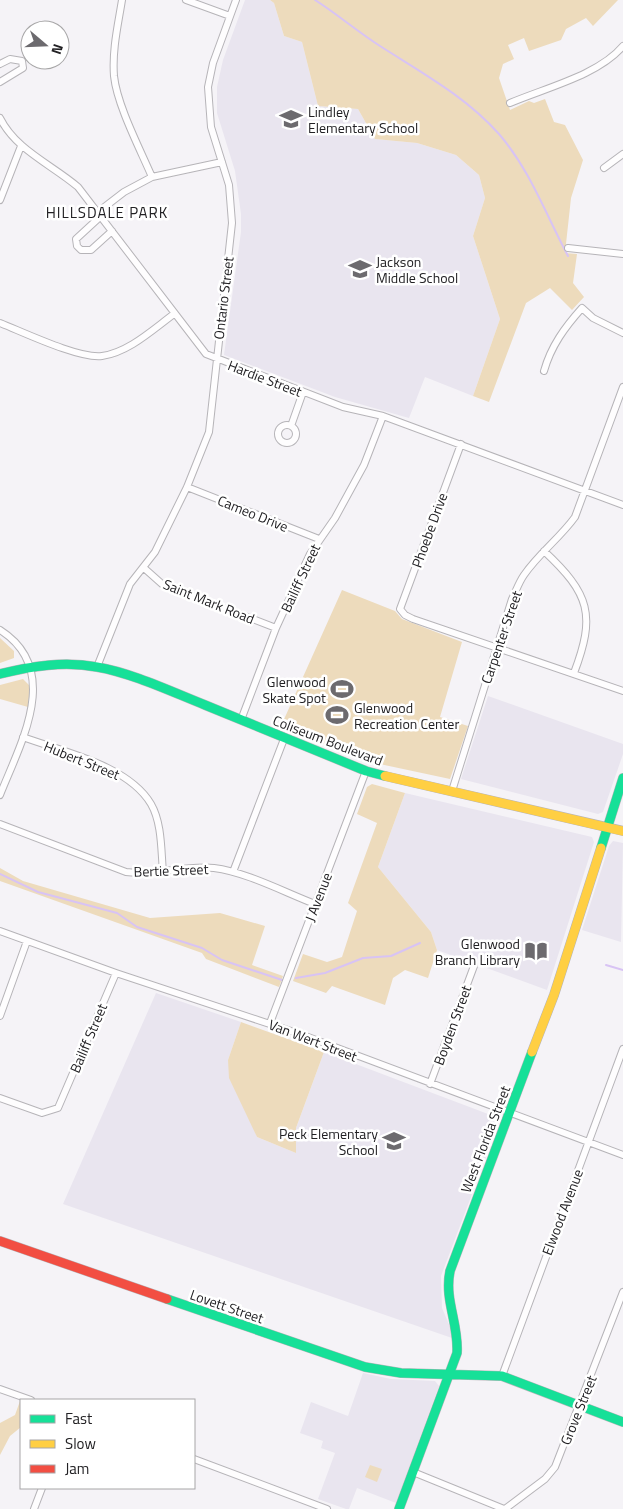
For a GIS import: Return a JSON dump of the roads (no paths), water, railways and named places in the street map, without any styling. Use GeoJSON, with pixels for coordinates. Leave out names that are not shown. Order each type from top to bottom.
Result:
{"type":"FeatureCollection","features":[{"type":"Feature","properties":{"kind":"main road","name":"Coliseum Boulevard"},"geometry":{"type":"LineString","coordinates":[[0,674],[29,667],[60,664],[97,667],[180,695],[366,771],[623,831]]}},
{"type":"Feature","properties":{"kind":"main road","name":"West Florida Street"},"geometry":{"type":"LineString","coordinates":[[399,1509],[457,1353],[459,1334],[448,1304],[446,1284],[554,995],[623,778]]}},
{"type":"Feature","properties":{"kind":"main road","name":"Lovett Street"},"geometry":{"type":"LineString","coordinates":[[0,1241],[365,1367],[396,1373],[502,1376],[623,1422]]}},
{"type":"Feature","properties":{"kind":"street"},"geometry":{"type":"LineString","coordinates":[[122,0],[114,46],[114,78],[120,98],[152,177]]}},
{"type":"Feature","properties":{"kind":"street"},"geometry":{"type":"LineString","coordinates":[[186,0],[230,16]]}},
{"type":"Feature","properties":{"kind":"street","name":"Ontario Street"},"geometry":{"type":"LineString","coordinates":[[97,667],[130,584],[155,552],[187,487],[209,432],[232,223],[230,190],[211,128],[208,86],[212,63],[236,0]]}},
{"type":"Feature","properties":{"kind":"street"},"geometry":{"type":"LineString","coordinates":[[510,103],[596,68],[614,56],[623,46]]}},
{"type":"Feature","properties":{"kind":"street"},"geometry":{"type":"LineString","coordinates":[[0,64],[15,59],[22,61],[23,68],[0,82]]}},
{"type":"Feature","properties":{"kind":"street","name":"Hardie Street"},"geometry":{"type":"LineString","coordinates":[[0,118],[12,138],[21,146],[61,172],[78,187],[206,354],[216,360],[343,407],[383,416],[623,505]]}},
{"type":"Feature","properties":{"kind":"street"},"geometry":{"type":"LineString","coordinates":[[0,200],[21,146]]}},
{"type":"Feature","properties":{"kind":"street"},"geometry":{"type":"LineString","coordinates":[[604,168],[623,154]]}},
{"type":"Feature","properties":{"kind":"street"},"geometry":{"type":"LineString","coordinates":[[112,231],[91,250],[81,250],[77,246],[76,239],[83,230],[124,192],[152,177],[222,162]]}},
{"type":"Feature","properties":{"kind":"street"},"geometry":{"type":"LineString","coordinates":[[568,248],[623,254]]}},
{"type":"Feature","properties":{"kind":"street"},"geometry":{"type":"LineString","coordinates":[[544,371],[556,340],[582,308],[593,318],[623,333]]}},
{"type":"Feature","properties":{"kind":"street"},"geometry":{"type":"LineString","coordinates":[[0,324],[84,355],[101,356],[134,343],[174,314]]}},
{"type":"Feature","properties":{"kind":"street","name":"Carpenter Street"},"geometry":{"type":"LineString","coordinates":[[452,791],[512,599],[524,575],[544,551],[564,534],[575,517],[623,387]]}},
{"type":"Feature","properties":{"kind":"street"},"geometry":{"type":"LineString","coordinates":[[291,426],[304,392]]}},
{"type":"Feature","properties":{"kind":"street","name":"Bailiff Street"},"geometry":{"type":"LineString","coordinates":[[240,720],[276,628],[319,539],[335,518],[364,465],[383,416]]}},
{"type":"Feature","properties":{"kind":"street","name":"Phoebe Drive"},"geometry":{"type":"LineString","coordinates":[[461,444],[400,609],[405,616],[497,647]]}},
{"type":"Feature","properties":{"kind":"street","name":"Cameo Drive"},"geometry":{"type":"LineString","coordinates":[[187,487],[319,539]]}},
{"type":"Feature","properties":{"kind":"street"},"geometry":{"type":"LineString","coordinates":[[544,551],[565,571],[579,592],[586,613],[585,643],[574,673]]}},
{"type":"Feature","properties":{"kind":"street","name":"Saint Mark Road"},"geometry":{"type":"LineString","coordinates":[[144,568],[162,584],[276,628]]}},
{"type":"Feature","properties":{"kind":"street"},"geometry":{"type":"LineString","coordinates":[[0,630],[17,644],[29,667],[33,680],[34,701],[23,737],[0,796]]}},
{"type":"Feature","properties":{"kind":"street"},"geometry":{"type":"LineString","coordinates":[[497,647],[623,692]]}},
{"type":"Feature","properties":{"kind":"street","name":"Hubert Street"},"geometry":{"type":"LineString","coordinates":[[23,737],[108,768],[126,778],[150,803],[156,818],[163,872]]}},
{"type":"Feature","properties":{"kind":"street"},"geometry":{"type":"LineString","coordinates":[[233,872],[284,739]]}},
{"type":"Feature","properties":{"kind":"street","name":"J Avenue"},"geometry":{"type":"LineString","coordinates":[[270,1023],[366,771]]}},
{"type":"Feature","properties":{"kind":"street","name":"Bertie Street"},"geometry":{"type":"LineString","coordinates":[[0,824],[126,872],[142,874],[213,868],[233,872],[315,904]]}},
{"type":"Feature","properties":{"kind":"street","name":"Van Wert Street"},"geometry":{"type":"LineString","coordinates":[[0,931],[116,973],[270,1023],[623,1156]]}},
{"type":"Feature","properties":{"kind":"street"},"geometry":{"type":"LineString","coordinates":[[0,1016],[27,941]]}},
{"type":"Feature","properties":{"kind":"street","name":"Boyden Street"},"geometry":{"type":"LineString","coordinates":[[430,1084],[474,966]]}},
{"type":"Feature","properties":{"kind":"street","name":"Bailiff Street"},"geometry":{"type":"LineString","coordinates":[[0,1098],[42,1113],[52,1111],[61,1104],[116,973]]}},
{"type":"Feature","properties":{"kind":"street","name":"Elwood Avenue"},"geometry":{"type":"LineString","coordinates":[[502,1376],[623,1049]]}},
{"type":"Feature","properties":{"kind":"street","name":"Grove Street"},"geometry":{"type":"LineString","coordinates":[[504,1509],[545,1478],[555,1467],[623,1292]]}},
{"type":"Feature","properties":{"kind":"street"},"geometry":{"type":"LineString","coordinates":[[0,1389],[28,1399]]}},
{"type":"Feature","properties":{"kind":"street"},"geometry":{"type":"LineString","coordinates":[[195,1459],[327,1509]]}},
{"type":"Feature","properties":{"kind":"street"},"geometry":{"type":"LineString","coordinates":[[413,1472],[504,1509]]}},
{"type":"Feature","properties":{"kind":"street"},"geometry":{"type":"LineString","coordinates":[[34,1509],[42,1489]]}},
{"type":"Feature","properties":{"kind":"waterway"},"geometry":{"type":"LineString","coordinates":[[315,0],[372,41],[442,86],[486,120],[520,162],[568,256]]}},
{"type":"Feature","properties":{"kind":"waterway"},"geometry":{"type":"LineString","coordinates":[[0,874],[38,892],[117,913],[137,927],[202,948],[222,960],[282,980]]}},
{"type":"Feature","properties":{"kind":"waterway"},"geometry":{"type":"LineString","coordinates":[[296,978],[325,973],[363,958],[391,956],[420,943]]}},
{"type":"Feature","properties":{"kind":"waterway"},"geometry":{"type":"LineString","coordinates":[[606,965],[623,970]]}},
{"type":"Feature","properties":{"kind":"place","name":"Lindley Elementary School"},"geometry":{"type":"Point","coordinates":[291,119]}},
{"type":"Feature","properties":{"kind":"place","name":"Jackson Middle School"},"geometry":{"type":"Point","coordinates":[360,269]}},
{"type":"Feature","properties":{"kind":"place","name":"Glenwood Skate Spot"},"geometry":{"type":"Point","coordinates":[342,689]}},
{"type":"Feature","properties":{"kind":"place","name":"Glenwood Recreation Center"},"geometry":{"type":"Point","coordinates":[337,715]}},
{"type":"Feature","properties":{"kind":"place","name":"Glenwood Branch Library"},"geometry":{"type":"Point","coordinates":[536,951]}},
{"type":"Feature","properties":{"kind":"place","name":"Peck Elementary School"},"geometry":{"type":"Point","coordinates":[394,1141]}},
{"type":"Feature","properties":{"kind":"district","name":"HILLSDALE PARK"},"geometry":{"type":"Point","coordinates":[107,212]}}]}
